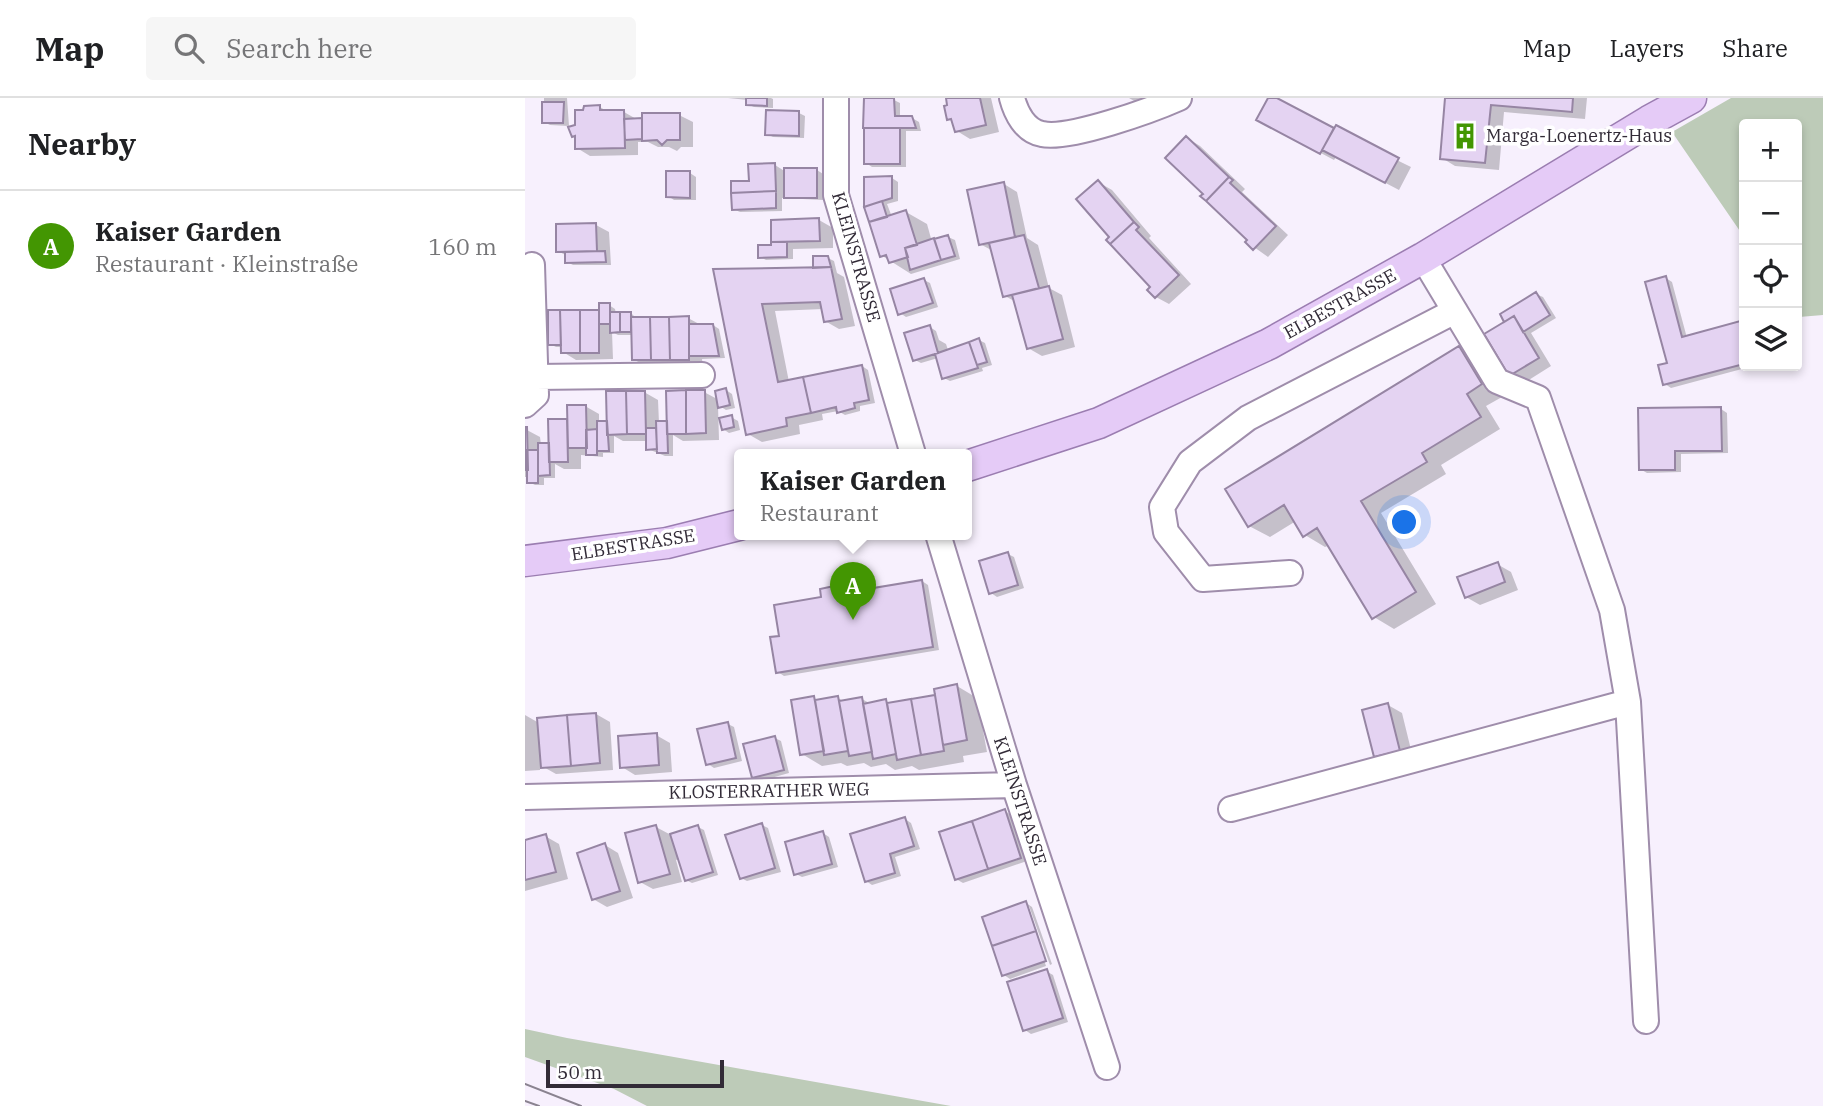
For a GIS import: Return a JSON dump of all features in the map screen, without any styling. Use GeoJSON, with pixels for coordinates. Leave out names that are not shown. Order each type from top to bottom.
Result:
{"type":"FeatureCollection","features":[{"type":"Feature","properties":{"kind":"main road","name":"ELBESTRASSE"},"geometry":{"type":"LineString","coordinates":[[972,464],[1100,423],[1269,344],[1423,258],[1691,98]]}},
{"type":"Feature","properties":{"kind":"main road","name":"ELBESTRASSE"},"geometry":{"type":"LineString","coordinates":[[525,561],[667,543],[734,526]]}},
{"type":"Feature","properties":{"kind":"street","name":"KLEINSTRASSE"},"geometry":{"type":"LineString","coordinates":[[837,98],[835,195],[911,449]]}},
{"type":"Feature","properties":{"kind":"street"},"geometry":{"type":"LineString","coordinates":[[1012,98],[1025,125],[1041,134],[1069,132],[1141,114],[1179,98]]}},
{"type":"Feature","properties":{"kind":"street"},"geometry":{"type":"LineString","coordinates":[[1423,258],[1497,381],[1538,398],[1612,610],[1628,702],[1646,1021]]}},
{"type":"Feature","properties":{"kind":"street"},"geometry":{"type":"LineString","coordinates":[[525,405],[536,395],[532,265]]}},
{"type":"Feature","properties":{"kind":"street"},"geometry":{"type":"LineString","coordinates":[[1290,573],[1203,579],[1166,532],[1162,507],[1190,462],[1248,418],[1455,311]]}},
{"type":"Feature","properties":{"kind":"street"},"geometry":{"type":"LineString","coordinates":[[536,377],[702,375]]}},
{"type":"Feature","properties":{"kind":"street","name":"KLEINSTRASSE"},"geometry":{"type":"LineString","coordinates":[[940,540],[1014,785],[1107,1067]]}},
{"type":"Feature","properties":{"kind":"street"},"geometry":{"type":"LineString","coordinates":[[1231,809],[1628,702]]}},
{"type":"Feature","properties":{"kind":"street","name":"KLOSTERRATHER WEG"},"geometry":{"type":"LineString","coordinates":[[525,797],[1014,785]]}},
{"type":"Feature","properties":{"kind":"green space"},"geometry":{"type":"Polygon","coordinates":[[[1731,98],[1823,98],[1823,315],[1802,317],[1802,119],[1739,119],[1739,230],[1672,132],[1731,98]]]}},
{"type":"Feature","properties":{"kind":"green space"},"geometry":{"type":"Polygon","coordinates":[[[525,1029],[951,1106],[647,1106],[614,1089],[525,1057],[525,1029]]]}},
{"type":"Feature","properties":{"kind":"building"},"geometry":{"type":"Polygon","coordinates":[[[746,98],[767,98],[767,106],[746,105],[746,98]]]}},
{"type":"Feature","properties":{"kind":"building"},"geometry":{"type":"Polygon","coordinates":[[[864,98],[894,98],[895,116],[912,116],[916,128],[863,128],[864,98]]]}},
{"type":"Feature","properties":{"kind":"building"},"geometry":{"type":"Polygon","coordinates":[[[946,98],[980,98],[986,125],[955,132],[951,119],[947,120],[944,106],[947,105],[946,98]]]}},
{"type":"Feature","properties":{"kind":"building"},"geometry":{"type":"Polygon","coordinates":[[[1268,98],[1277,98],[1334,128],[1320,154],[1256,120],[1268,98]]]}},
{"type":"Feature","properties":{"kind":"building","name":"Marga-Loenertz-Haus"},"geometry":{"type":"Polygon","coordinates":[[[1445,98],[1573,98],[1572,112],[1491,105],[1485,163],[1440,159],[1445,98]]]}},
{"type":"Feature","properties":{"kind":"building"},"geometry":{"type":"Polygon","coordinates":[[[542,102],[564,102],[563,123],[542,123],[542,102]]]}},
{"type":"Feature","properties":{"kind":"building"},"geometry":{"type":"Polygon","coordinates":[[[600,105],[600,110],[624,110],[625,148],[575,149],[575,136],[572,137],[568,127],[575,125],[575,110],[583,110],[584,106],[600,105]]]}},
{"type":"Feature","properties":{"kind":"building"},"geometry":{"type":"Polygon","coordinates":[[[766,110],[799,111],[799,136],[765,135],[766,110]]]}},
{"type":"Feature","properties":{"kind":"building"},"geometry":{"type":"Polygon","coordinates":[[[642,113],[680,113],[680,140],[667,140],[662,145],[657,140],[642,141],[642,113]]]}},
{"type":"Feature","properties":{"kind":"building"},"geometry":{"type":"Polygon","coordinates":[[[642,118],[642,139],[625,140],[624,119],[642,118]]]}},
{"type":"Feature","properties":{"kind":"building"},"geometry":{"type":"Polygon","coordinates":[[[1336,125],[1399,158],[1385,183],[1322,150],[1336,125]]]}},
{"type":"Feature","properties":{"kind":"building"},"geometry":{"type":"Polygon","coordinates":[[[864,128],[900,128],[900,164],[864,164],[864,128]]]}},
{"type":"Feature","properties":{"kind":"building"},"geometry":{"type":"Polygon","coordinates":[[[1186,136],[1229,177],[1206,201],[1200,196],[1203,194],[1165,158],[1186,136]]]}},
{"type":"Feature","properties":{"kind":"building"},"geometry":{"type":"Polygon","coordinates":[[[775,163],[776,191],[731,193],[731,181],[749,181],[748,164],[775,163]]]}},
{"type":"Feature","properties":{"kind":"building"},"geometry":{"type":"Polygon","coordinates":[[[784,168],[817,168],[817,198],[784,198],[784,168]]]}},
{"type":"Feature","properties":{"kind":"building"},"geometry":{"type":"Polygon","coordinates":[[[666,171],[690,171],[690,198],[666,197],[666,171]]]}},
{"type":"Feature","properties":{"kind":"building"},"geometry":{"type":"Polygon","coordinates":[[[892,176],[892,198],[864,207],[864,177],[892,176]]]}},
{"type":"Feature","properties":{"kind":"building"},"geometry":{"type":"Polygon","coordinates":[[[1229,177],[1233,180],[1230,183],[1276,226],[1253,250],[1245,242],[1247,240],[1206,201],[1229,177]]]}},
{"type":"Feature","properties":{"kind":"building"},"geometry":{"type":"Polygon","coordinates":[[[1098,180],[1134,222],[1110,244],[1106,240],[1109,237],[1076,199],[1098,180]]]}},
{"type":"Feature","properties":{"kind":"building"},"geometry":{"type":"Polygon","coordinates":[[[1004,182],[1015,237],[979,245],[967,190],[1004,182]]]}},
{"type":"Feature","properties":{"kind":"building"},"geometry":{"type":"Polygon","coordinates":[[[776,191],[776,208],[732,210],[731,193],[776,191]]]}},
{"type":"Feature","properties":{"kind":"building"},"geometry":{"type":"Polygon","coordinates":[[[882,201],[887,217],[869,222],[864,207],[882,201]]]}},
{"type":"Feature","properties":{"kind":"building"},"geometry":{"type":"Polygon","coordinates":[[[906,210],[917,245],[905,248],[908,257],[889,263],[886,255],[880,257],[869,222],[906,210]]]}},
{"type":"Feature","properties":{"kind":"building"},"geometry":{"type":"Polygon","coordinates":[[[819,218],[820,241],[771,242],[771,220],[819,218]]]}},
{"type":"Feature","properties":{"kind":"building"},"geometry":{"type":"Polygon","coordinates":[[[1134,222],[1139,227],[1136,230],[1179,275],[1155,298],[1147,290],[1150,287],[1110,244],[1134,222]]]}},
{"type":"Feature","properties":{"kind":"building"},"geometry":{"type":"Polygon","coordinates":[[[596,223],[597,251],[556,252],[556,224],[596,223]]]}},
{"type":"Feature","properties":{"kind":"building"},"geometry":{"type":"Polygon","coordinates":[[[948,235],[955,256],[941,260],[934,239],[948,235]]]}},
{"type":"Feature","properties":{"kind":"building"},"geometry":{"type":"Polygon","coordinates":[[[1024,235],[1039,288],[1003,297],[989,243],[1024,235]]]}},
{"type":"Feature","properties":{"kind":"building"},"geometry":{"type":"Polygon","coordinates":[[[934,238],[941,260],[910,270],[905,248],[934,238]]]}},
{"type":"Feature","properties":{"kind":"building"},"geometry":{"type":"Polygon","coordinates":[[[771,242],[787,242],[787,257],[758,258],[758,245],[771,245],[771,242]]]}},
{"type":"Feature","properties":{"kind":"building"},"geometry":{"type":"Polygon","coordinates":[[[605,251],[606,262],[565,263],[565,252],[605,251]]]}},
{"type":"Feature","properties":{"kind":"building"},"geometry":{"type":"Polygon","coordinates":[[[813,256],[828,256],[831,267],[813,268],[813,256]]]}},
{"type":"Feature","properties":{"kind":"building"},"geometry":{"type":"Polygon","coordinates":[[[831,267],[842,319],[824,322],[820,302],[762,304],[778,382],[803,377],[811,413],[786,418],[787,426],[746,435],[713,269],[831,267]]]}},
{"type":"Feature","properties":{"kind":"building"},"geometry":{"type":"Polygon","coordinates":[[[1666,276],[1682,337],[1739,321],[1739,365],[1663,385],[1658,365],[1667,363],[1645,282],[1666,276]]]}},
{"type":"Feature","properties":{"kind":"building"},"geometry":{"type":"Polygon","coordinates":[[[924,278],[933,303],[898,315],[890,289],[924,278]]]}},
{"type":"Feature","properties":{"kind":"building"},"geometry":{"type":"Polygon","coordinates":[[[1049,286],[1063,339],[1027,349],[1012,295],[1049,286]]]}},
{"type":"Feature","properties":{"kind":"building"},"geometry":{"type":"Polygon","coordinates":[[[1536,292],[1550,315],[1523,332],[1514,316],[1504,322],[1500,314],[1536,292]]]}},
{"type":"Feature","properties":{"kind":"building"},"geometry":{"type":"Polygon","coordinates":[[[599,303],[610,303],[610,324],[599,324],[599,303]]]}},
{"type":"Feature","properties":{"kind":"building"},"geometry":{"type":"Polygon","coordinates":[[[548,310],[560,310],[561,345],[548,345],[548,310]]]}},
{"type":"Feature","properties":{"kind":"building"},"geometry":{"type":"Polygon","coordinates":[[[560,310],[580,310],[580,353],[561,353],[560,310]]]}},
{"type":"Feature","properties":{"kind":"building"},"geometry":{"type":"Polygon","coordinates":[[[580,310],[599,310],[599,353],[580,353],[580,310]]]}},
{"type":"Feature","properties":{"kind":"building"},"geometry":{"type":"Polygon","coordinates":[[[610,312],[620,312],[620,332],[610,333],[610,312]]]}},
{"type":"Feature","properties":{"kind":"building"},"geometry":{"type":"Polygon","coordinates":[[[620,312],[631,312],[631,332],[620,332],[620,312]]]}},
{"type":"Feature","properties":{"kind":"building"},"geometry":{"type":"Polygon","coordinates":[[[689,316],[689,360],[670,360],[669,317],[689,316]]]}},
{"type":"Feature","properties":{"kind":"building"},"geometry":{"type":"Polygon","coordinates":[[[1514,316],[1539,358],[1509,376],[1484,334],[1514,316]]]}},
{"type":"Feature","properties":{"kind":"building"},"geometry":{"type":"Polygon","coordinates":[[[631,317],[650,317],[651,360],[632,360],[631,317]]]}},
{"type":"Feature","properties":{"kind":"building"},"geometry":{"type":"Polygon","coordinates":[[[650,317],[669,317],[670,360],[651,360],[650,317]]]}},
{"type":"Feature","properties":{"kind":"building"},"geometry":{"type":"Polygon","coordinates":[[[689,324],[713,324],[719,356],[689,356],[689,324]]]}},
{"type":"Feature","properties":{"kind":"building"},"geometry":{"type":"Polygon","coordinates":[[[930,325],[938,353],[913,361],[904,333],[930,325]]]}},
{"type":"Feature","properties":{"kind":"building"},"geometry":{"type":"Polygon","coordinates":[[[979,338],[987,362],[977,365],[969,342],[979,338]]]}},
{"type":"Feature","properties":{"kind":"building"},"geometry":{"type":"Polygon","coordinates":[[[969,342],[978,368],[942,379],[935,354],[969,342]]]}},
{"type":"Feature","properties":{"kind":"building"},"geometry":{"type":"Polygon","coordinates":[[[1459,346],[1482,384],[1467,394],[1481,417],[1422,453],[1427,462],[1361,501],[1416,592],[1372,619],[1317,528],[1303,537],[1284,505],[1248,527],[1225,489],[1459,346]]]}},
{"type":"Feature","properties":{"kind":"building"},"geometry":{"type":"Polygon","coordinates":[[[862,365],[869,400],[854,403],[855,408],[837,413],[836,407],[811,413],[803,377],[862,365]]]}},
{"type":"Feature","properties":{"kind":"building"},"geometry":{"type":"Polygon","coordinates":[[[726,388],[730,405],[718,408],[715,391],[726,388]]]}},
{"type":"Feature","properties":{"kind":"building"},"geometry":{"type":"Polygon","coordinates":[[[686,390],[686,434],[667,434],[666,391],[686,390]]]}},
{"type":"Feature","properties":{"kind":"building"},"geometry":{"type":"Polygon","coordinates":[[[686,390],[705,390],[706,433],[686,434],[686,390]]]}},
{"type":"Feature","properties":{"kind":"building"},"geometry":{"type":"Polygon","coordinates":[[[606,391],[626,391],[627,434],[607,435],[606,391]]]}},
{"type":"Feature","properties":{"kind":"building"},"geometry":{"type":"Polygon","coordinates":[[[626,391],[645,391],[646,434],[627,434],[626,391]]]}},
{"type":"Feature","properties":{"kind":"building"},"geometry":{"type":"Polygon","coordinates":[[[567,405],[586,405],[587,448],[568,448],[567,405]]]}},
{"type":"Feature","properties":{"kind":"building"},"geometry":{"type":"Polygon","coordinates":[[[1721,407],[1722,451],[1675,451],[1675,470],[1639,470],[1638,408],[1721,407]]]}},
{"type":"Feature","properties":{"kind":"building"},"geometry":{"type":"Polygon","coordinates":[[[732,415],[734,427],[722,430],[719,418],[732,415]]]}},
{"type":"Feature","properties":{"kind":"building"},"geometry":{"type":"Polygon","coordinates":[[[548,419],[567,419],[568,462],[549,462],[548,419]]]}},
{"type":"Feature","properties":{"kind":"building"},"geometry":{"type":"Polygon","coordinates":[[[597,421],[607,421],[609,451],[597,451],[597,421]]]}},
{"type":"Feature","properties":{"kind":"building"},"geometry":{"type":"Polygon","coordinates":[[[656,421],[667,421],[668,453],[657,453],[656,421]]]}},
{"type":"Feature","properties":{"kind":"building"},"geometry":{"type":"Polygon","coordinates":[[[527,427],[528,470],[525,470],[527,427]]]}},
{"type":"Feature","properties":{"kind":"building"},"geometry":{"type":"Polygon","coordinates":[[[646,428],[656,428],[657,449],[646,450],[646,428]]]}},
{"type":"Feature","properties":{"kind":"building"},"geometry":{"type":"Polygon","coordinates":[[[597,429],[597,455],[586,455],[586,430],[597,429]]]}},
{"type":"Feature","properties":{"kind":"building"},"geometry":{"type":"Polygon","coordinates":[[[538,443],[549,443],[550,475],[538,476],[538,443]]]}},
{"type":"Feature","properties":{"kind":"building"},"geometry":{"type":"Polygon","coordinates":[[[527,450],[538,450],[538,483],[527,483],[527,450]]]}},
{"type":"Feature","properties":{"kind":"building"},"geometry":{"type":"Polygon","coordinates":[[[1008,552],[1018,585],[989,594],[979,561],[1008,552]]]}},
{"type":"Feature","properties":{"kind":"building"},"geometry":{"type":"Polygon","coordinates":[[[1498,562],[1505,582],[1465,598],[1457,577],[1498,562]]]}},
{"type":"Feature","properties":{"kind":"building"},"geometry":{"type":"Polygon","coordinates":[[[922,580],[933,647],[776,673],[770,637],[779,636],[774,605],[821,597],[820,589],[834,586],[848,584],[849,592],[922,580]]]}},
{"type":"Feature","properties":{"kind":"building"},"geometry":{"type":"Polygon","coordinates":[[[957,684],[967,740],[943,745],[934,689],[957,684]]]}},
{"type":"Feature","properties":{"kind":"building"},"geometry":{"type":"Polygon","coordinates":[[[935,695],[944,751],[921,755],[911,699],[935,695]]]}},
{"type":"Feature","properties":{"kind":"building"},"geometry":{"type":"Polygon","coordinates":[[[814,696],[824,751],[800,755],[791,700],[814,696]]]}},
{"type":"Feature","properties":{"kind":"building"},"geometry":{"type":"Polygon","coordinates":[[[838,696],[848,751],[824,755],[815,700],[838,696]]]}},
{"type":"Feature","properties":{"kind":"building"},"geometry":{"type":"Polygon","coordinates":[[[862,697],[872,752],[849,756],[839,701],[862,697]]]}},
{"type":"Feature","properties":{"kind":"building"},"geometry":{"type":"Polygon","coordinates":[[[886,699],[896,754],[873,759],[863,704],[886,699]]]}},
{"type":"Feature","properties":{"kind":"building"},"geometry":{"type":"Polygon","coordinates":[[[911,699],[921,755],[897,760],[887,703],[911,699]]]}},
{"type":"Feature","properties":{"kind":"building"},"geometry":{"type":"Polygon","coordinates":[[[1388,703],[1400,751],[1374,757],[1362,710],[1388,703]]]}},
{"type":"Feature","properties":{"kind":"building"},"geometry":{"type":"Polygon","coordinates":[[[596,713],[600,763],[571,766],[567,715],[596,713]]]}},
{"type":"Feature","properties":{"kind":"building"},"geometry":{"type":"Polygon","coordinates":[[[567,715],[571,766],[541,768],[537,718],[567,715]]]}},
{"type":"Feature","properties":{"kind":"building"},"geometry":{"type":"Polygon","coordinates":[[[728,722],[736,758],[706,765],[697,729],[728,722]]]}},
{"type":"Feature","properties":{"kind":"building"},"geometry":{"type":"Polygon","coordinates":[[[657,733],[659,765],[620,768],[618,736],[657,733]]]}},
{"type":"Feature","properties":{"kind":"building"},"geometry":{"type":"Polygon","coordinates":[[[775,736],[784,770],[752,778],[743,744],[775,736]]]}},
{"type":"Feature","properties":{"kind":"building"},"geometry":{"type":"Polygon","coordinates":[[[1005,809],[1021,858],[988,869],[972,821],[1005,809]]]}},
{"type":"Feature","properties":{"kind":"building"},"geometry":{"type":"Polygon","coordinates":[[[905,817],[914,846],[890,854],[895,873],[865,882],[850,834],[905,817]]]}},
{"type":"Feature","properties":{"kind":"building"},"geometry":{"type":"Polygon","coordinates":[[[972,821],[988,869],[955,880],[939,832],[972,821]]]}},
{"type":"Feature","properties":{"kind":"building"},"geometry":{"type":"Polygon","coordinates":[[[762,823],[775,868],[740,879],[725,835],[762,823]]]}},
{"type":"Feature","properties":{"kind":"building"},"geometry":{"type":"Polygon","coordinates":[[[656,825],[670,874],[638,883],[625,833],[656,825]]]}},
{"type":"Feature","properties":{"kind":"building"},"geometry":{"type":"Polygon","coordinates":[[[698,825],[713,872],[685,881],[670,834],[698,825]]]}},
{"type":"Feature","properties":{"kind":"building"},"geometry":{"type":"Polygon","coordinates":[[[823,831],[832,864],[794,875],[785,842],[823,831]]]}},
{"type":"Feature","properties":{"kind":"building"},"geometry":{"type":"Polygon","coordinates":[[[546,834],[556,872],[525,880],[525,840],[546,834]]]}},
{"type":"Feature","properties":{"kind":"building"},"geometry":{"type":"Polygon","coordinates":[[[605,843],[620,891],[592,900],[577,853],[605,843]]]}},
{"type":"Feature","properties":{"kind":"building"},"geometry":{"type":"Polygon","coordinates":[[[1026,901],[1036,931],[992,946],[982,917],[1026,901]]]}},
{"type":"Feature","properties":{"kind":"building"},"geometry":{"type":"Polygon","coordinates":[[[1036,931],[1046,961],[1002,976],[992,946],[1036,931]]]}},
{"type":"Feature","properties":{"kind":"building"},"geometry":{"type":"Polygon","coordinates":[[[1047,969],[1063,1018],[1023,1031],[1007,982],[1047,969]]]}},
{"type":"Feature","properties":{"kind":"tram line"},"geometry":{"type":"LineString","coordinates":[[525,1084],[581,1106]]}},
{"type":"Feature","properties":{"kind":"tram line"},"geometry":{"type":"LineString","coordinates":[[525,1101],[539,1106]]}},
{"type":"Feature","properties":{"kind":"place","name":"Marga-Loenertz-Haus"},"geometry":{"type":"Point","coordinates":[1465,136]}},
{"type":"Feature","properties":{"kind":"place","name":"Kaiser Garden"},"geometry":{"type":"Point","coordinates":[853,620]}}]}
